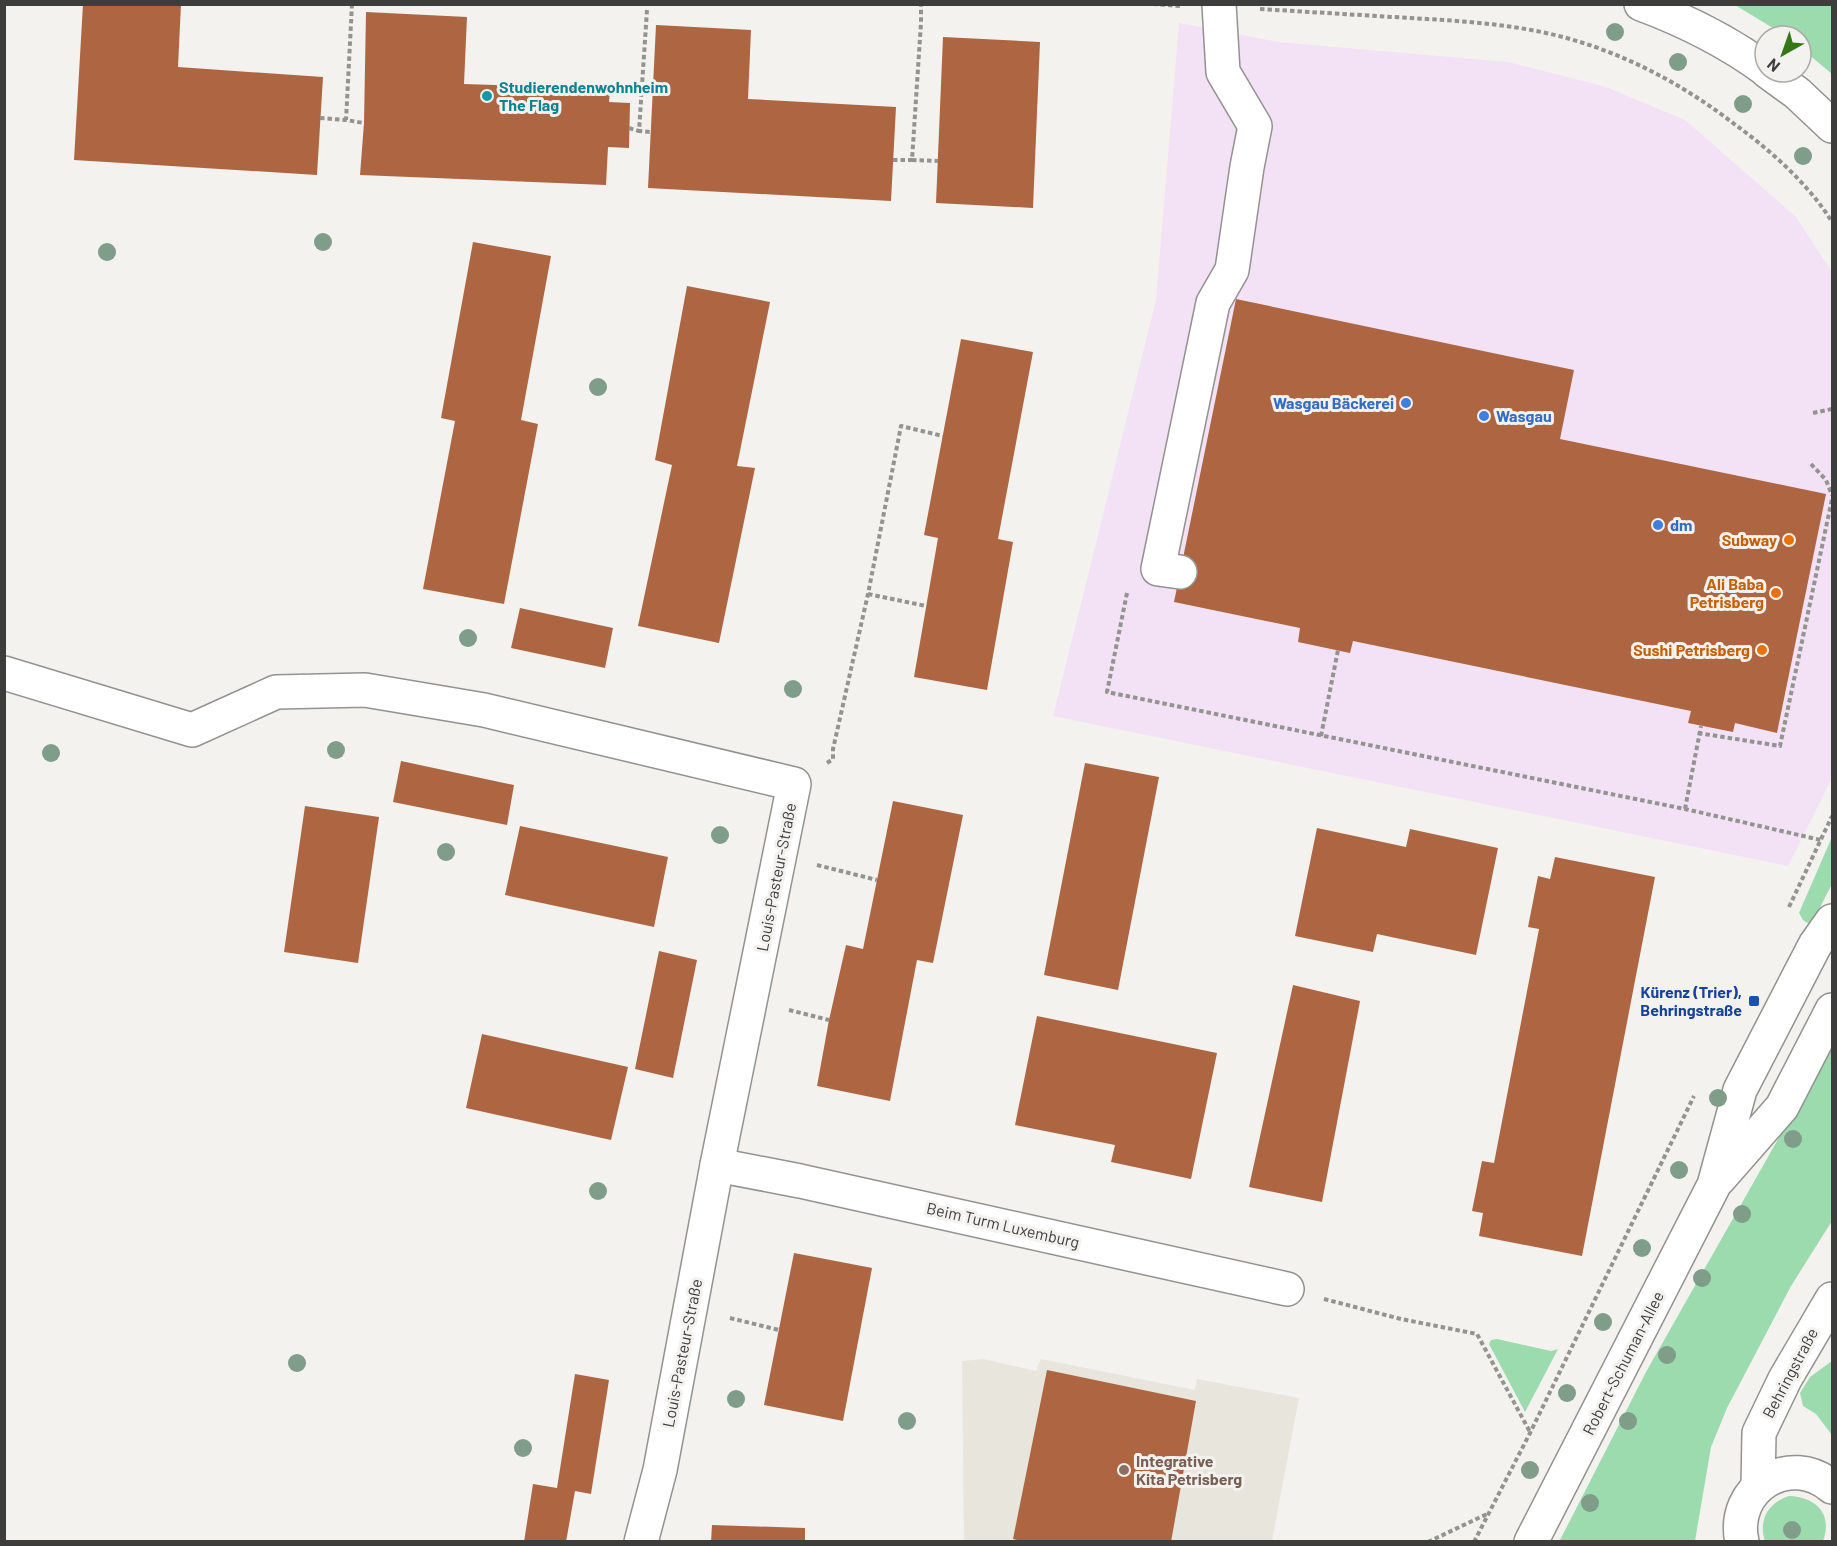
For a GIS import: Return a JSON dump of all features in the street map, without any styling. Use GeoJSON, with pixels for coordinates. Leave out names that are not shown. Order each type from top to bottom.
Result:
{"type":"FeatureCollection","features":[{"type":"Feature","properties":{"kind":"street"},"geometry":{"type":"LineString","coordinates":[[1641,4],[1689,25],[1753,62]]}},
{"type":"Feature","properties":{"kind":"street"},"geometry":{"type":"LineString","coordinates":[[1180,572],[1158,569],[1213,303],[1232,270],[1247,167],[1256,126],[1223,72],[1219,6]]}},
{"type":"Feature","properties":{"kind":"street"},"geometry":{"type":"LineString","coordinates":[[1785,84],[1833,126]]}},
{"type":"Feature","properties":{"kind":"street","name":"Louis-Pasteur-Straße"},"geometry":{"type":"LineString","coordinates":[[4,673],[192,730],[276,692],[365,690],[484,710],[794,784],[717,1165],[660,1470],[641,1542]]}},
{"type":"Feature","properties":{"kind":"street","name":"Robert-Schuman-Allee"},"geometry":{"type":"LineString","coordinates":[[1531,1542],[1714,1185],[1740,1090],[1815,945],[1833,921]]}},
{"type":"Feature","properties":{"kind":"street","name":"Robert-Schuman-Allee"},"geometry":{"type":"LineString","coordinates":[[1714,1185],[1782,1107],[1833,1010]]}},
{"type":"Feature","properties":{"kind":"street","name":"Beim Turm Luxemburg"},"geometry":{"type":"LineString","coordinates":[[717,1165],[800,1180],[1287,1289]]}},
{"type":"Feature","properties":{"kind":"street","name":"Behringstraße"},"geometry":{"type":"LineString","coordinates":[[1758,1487],[1759,1433],[1785,1379],[1833,1299]]}},
{"type":"Feature","properties":{"kind":"street"},"geometry":{"type":"LineString","coordinates":[[1742,1542],[1739,1530],[1741,1515],[1745,1503],[1758,1487],[1775,1477],[1799,1472],[1822,1479],[1833,1487]]}},
{"type":"Feature","properties":{"kind":"path"},"geometry":{"type":"LineString","coordinates":[[346,120],[352,4]]}},
{"type":"Feature","properties":{"kind":"path"},"geometry":{"type":"LineString","coordinates":[[912,160],[921,4]]}},
{"type":"Feature","properties":{"kind":"path"},"geometry":{"type":"LineString","coordinates":[[1153,4],[1484,22],[1525,29],[1593,47],[1669,80],[1714,108],[1753,137],[1790,171],[1824,208],[1833,222]]}},
{"type":"Feature","properties":{"kind":"path"},"geometry":{"type":"LineString","coordinates":[[639,131],[646,10]]}},
{"type":"Feature","properties":{"kind":"path"},"geometry":{"type":"LineString","coordinates":[[321,118],[364,123]]}},
{"type":"Feature","properties":{"kind":"path"},"geometry":{"type":"LineString","coordinates":[[629,128],[650,132]]}},
{"type":"Feature","properties":{"kind":"path"},"geometry":{"type":"LineString","coordinates":[[893,160],[938,161]]}},
{"type":"Feature","properties":{"kind":"path"},"geometry":{"type":"LineString","coordinates":[[1813,413],[1833,409]]}},
{"type":"Feature","properties":{"kind":"path"},"geometry":{"type":"LineString","coordinates":[[794,784],[833,759],[833,749],[868,594],[901,426],[943,436]]}},
{"type":"Feature","properties":{"kind":"path"},"geometry":{"type":"LineString","coordinates":[[1698,733],[1780,746],[1833,497],[1826,480],[1811,464]]}},
{"type":"Feature","properties":{"kind":"path"},"geometry":{"type":"LineString","coordinates":[[1128,588],[1107,692],[1684,809],[1821,840]]}},
{"type":"Feature","properties":{"kind":"path"},"geometry":{"type":"LineString","coordinates":[[868,594],[926,606]]}},
{"type":"Feature","properties":{"kind":"path"},"geometry":{"type":"LineString","coordinates":[[1321,736],[1338,650]]}},
{"type":"Feature","properties":{"kind":"path"},"geometry":{"type":"LineString","coordinates":[[1684,809],[1701,726]]}},
{"type":"Feature","properties":{"kind":"path"},"geometry":{"type":"LineString","coordinates":[[1788,909],[1833,816]]}},
{"type":"Feature","properties":{"kind":"path"},"geometry":{"type":"LineString","coordinates":[[813,864],[877,880]]}},
{"type":"Feature","properties":{"kind":"path"},"geometry":{"type":"LineString","coordinates":[[783,1009],[829,1020]]}},
{"type":"Feature","properties":{"kind":"path"},"geometry":{"type":"LineString","coordinates":[[1474,1542],[1698,1088]]}},
{"type":"Feature","properties":{"kind":"path"},"geometry":{"type":"LineString","coordinates":[[1287,1289],[1401,1319],[1477,1334],[1530,1432]]}},
{"type":"Feature","properties":{"kind":"path"},"geometry":{"type":"LineString","coordinates":[[723,1317],[779,1330]]}},
{"type":"Feature","properties":{"kind":"path"},"geometry":{"type":"LineString","coordinates":[[1428,1542],[1487,1514]]}},
{"type":"Feature","properties":{"kind":"shaded area"},"geometry":{"type":"Polygon","coordinates":[[[1179,23],[1278,42],[1508,62],[1606,87],[1685,120],[1796,217],[1832,272],[1832,778],[1788,866],[1053,716],[1156,300],[1179,23]]]}},
{"type":"Feature","properties":{"kind":"shaded area","name":"Integrative Kita Petrisberg"},"geometry":{"type":"Polygon","coordinates":[[[983,1359],[1036,1371],[1041,1359],[1195,1390],[1197,1379],[1299,1398],[1272,1541],[964,1541],[962,1361],[983,1359]]]}},
{"type":"Feature","properties":{"kind":"green space"},"geometry":{"type":"Polygon","coordinates":[[[1735,5],[1832,5],[1832,74],[1813,58],[1813,24],[1766,24],[1735,5]]]}},
{"type":"Feature","properties":{"kind":"green space"},"geometry":{"type":"Polygon","coordinates":[[[1832,837],[1832,884],[1811,925],[1803,920],[1799,913],[1832,837]]]}},
{"type":"Feature","properties":{"kind":"green space"},"geometry":{"type":"Polygon","coordinates":[[[1832,1044],[1832,1221],[1791,1286],[1727,1408],[1711,1447],[1695,1541],[1559,1542],[1646,1372],[1832,1044]]]}},
{"type":"Feature","properties":{"kind":"green space"},"geometry":{"type":"Polygon","coordinates":[[[1497,1339],[1551,1351],[1558,1349],[1525,1412],[1489,1344],[1491,1340],[1497,1339]]]}},
{"type":"Feature","properties":{"kind":"green space"},"geometry":{"type":"Polygon","coordinates":[[[1832,1361],[1832,1435],[1816,1414],[1803,1406],[1800,1393],[1810,1377],[1832,1361]]]}},
{"type":"Feature","properties":{"kind":"green space"},"geometry":{"type":"Polygon","coordinates":[[[1789,1496],[1807,1500],[1820,1509],[1826,1523],[1823,1541],[1765,1541],[1763,1526],[1766,1513],[1775,1503],[1789,1496]]]}},
{"type":"Feature","properties":{"kind":"building"},"geometry":{"type":"Polygon","coordinates":[[[83,4],[181,4],[178,67],[323,77],[317,175],[74,160],[83,4]]]}},
{"type":"Feature","properties":{"kind":"building","name":"Studierendenwohnheim The Flag"},"geometry":{"type":"Polygon","coordinates":[[[366,12],[467,17],[464,84],[610,89],[609,102],[630,103],[629,148],[608,147],[606,185],[360,175],[364,123],[366,12]]]}},
{"type":"Feature","properties":{"kind":"building","name":"Studierendenwohnheim The Flag"},"geometry":{"type":"Polygon","coordinates":[[[656,25],[751,30],[748,99],[896,107],[891,201],[648,188],[656,25]]]}},
{"type":"Feature","properties":{"kind":"building"},"geometry":{"type":"Polygon","coordinates":[[[943,37],[1040,42],[1033,208],[936,203],[943,37]]]}},
{"type":"Feature","properties":{"kind":"building"},"geometry":{"type":"Polygon","coordinates":[[[473,242],[551,256],[521,420],[538,424],[504,604],[423,589],[455,421],[441,418],[473,242]]]}},
{"type":"Feature","properties":{"kind":"building"},"geometry":{"type":"Polygon","coordinates":[[[687,286],[770,302],[737,466],[755,468],[719,643],[638,626],[672,465],[655,460],[687,286]]]}},
{"type":"Feature","properties":{"kind":"building"},"geometry":{"type":"Polygon","coordinates":[[[1236,299],[1574,370],[1560,439],[1826,494],[1777,733],[1735,723],[1733,732],[1688,723],[1691,711],[1353,641],[1350,653],[1298,642],[1300,628],[1174,602],[1236,299]]]}},
{"type":"Feature","properties":{"kind":"building"},"geometry":{"type":"Polygon","coordinates":[[[961,339],[1033,352],[998,539],[1013,542],[987,690],[914,677],[938,538],[924,535],[961,339]]]}},
{"type":"Feature","properties":{"kind":"building"},"geometry":{"type":"Polygon","coordinates":[[[520,608],[613,628],[605,668],[511,648],[520,608]]]}},
{"type":"Feature","properties":{"kind":"building"},"geometry":{"type":"Polygon","coordinates":[[[401,761],[514,785],[507,825],[393,802],[401,761]]]}},
{"type":"Feature","properties":{"kind":"building"},"geometry":{"type":"Polygon","coordinates":[[[1085,763],[1159,777],[1118,990],[1044,975],[1085,763]]]}},
{"type":"Feature","properties":{"kind":"building"},"geometry":{"type":"Polygon","coordinates":[[[893,801],[963,815],[933,963],[917,960],[890,1101],[817,1086],[846,945],[863,949],[893,801]]]}},
{"type":"Feature","properties":{"kind":"building"},"geometry":{"type":"Polygon","coordinates":[[[305,806],[379,817],[358,963],[284,952],[305,806]]]}},
{"type":"Feature","properties":{"kind":"building"},"geometry":{"type":"Polygon","coordinates":[[[520,826],[668,857],[654,927],[505,895],[520,826]]]}},
{"type":"Feature","properties":{"kind":"building"},"geometry":{"type":"Polygon","coordinates":[[[1317,828],[1406,847],[1410,829],[1498,848],[1476,955],[1377,934],[1373,952],[1295,936],[1317,828]]]}},
{"type":"Feature","properties":{"kind":"building"},"geometry":{"type":"Polygon","coordinates":[[[1555,857],[1655,877],[1582,1256],[1479,1236],[1483,1213],[1472,1211],[1482,1161],[1494,1163],[1539,929],[1528,927],[1538,876],[1550,879],[1555,857]]]}},
{"type":"Feature","properties":{"kind":"building"},"geometry":{"type":"Polygon","coordinates":[[[659,951],[697,960],[673,1078],[635,1069],[659,951]]]}},
{"type":"Feature","properties":{"kind":"building"},"geometry":{"type":"Polygon","coordinates":[[[1293,985],[1360,1001],[1322,1202],[1249,1187],[1293,985]]]}},
{"type":"Feature","properties":{"kind":"building"},"geometry":{"type":"Polygon","coordinates":[[[1037,1016],[1217,1053],[1191,1179],[1111,1162],[1115,1145],[1015,1125],[1037,1016]]]}},
{"type":"Feature","properties":{"kind":"building"},"geometry":{"type":"Polygon","coordinates":[[[482,1034],[628,1067],[611,1140],[466,1108],[482,1034]]]}},
{"type":"Feature","properties":{"kind":"building"},"geometry":{"type":"Polygon","coordinates":[[[794,1253],[872,1268],[843,1421],[764,1405],[794,1253]]]}},
{"type":"Feature","properties":{"kind":"building"},"geometry":{"type":"Polygon","coordinates":[[[1047,1370],[1196,1401],[1171,1542],[1026,1542],[1013,1539],[1047,1370]]]}},
{"type":"Feature","properties":{"kind":"building"},"geometry":{"type":"Polygon","coordinates":[[[575,1374],[609,1380],[591,1494],[575,1491],[566,1542],[524,1542],[533,1484],[557,1488],[575,1374]]]}},
{"type":"Feature","properties":{"kind":"building"},"geometry":{"type":"Polygon","coordinates":[[[712,1525],[805,1528],[805,1542],[711,1542],[712,1525]]]}},
{"type":"Feature","properties":{"kind":"place","name":"Studierendenwohnheim The Flag"},"geometry":{"type":"Point","coordinates":[487,96]}},
{"type":"Feature","properties":{"kind":"place","name":"Wasgau Bäckerei"},"geometry":{"type":"Point","coordinates":[1406,403]}},
{"type":"Feature","properties":{"kind":"place","name":"Wasgau"},"geometry":{"type":"Point","coordinates":[1484,416]}},
{"type":"Feature","properties":{"kind":"place","name":"dm"},"geometry":{"type":"Point","coordinates":[1658,525]}},
{"type":"Feature","properties":{"kind":"place","name":"Subway"},"geometry":{"type":"Point","coordinates":[1789,540]}},
{"type":"Feature","properties":{"kind":"place","name":"Ali Baba Petrisberg"},"geometry":{"type":"Point","coordinates":[1776,593]}},
{"type":"Feature","properties":{"kind":"place","name":"Sushi Petrisberg"},"geometry":{"type":"Point","coordinates":[1762,650]}},
{"type":"Feature","properties":{"kind":"place","name":"Kürenz (Trier), Behringstraße"},"geometry":{"type":"Point","coordinates":[1754,1001]}},
{"type":"Feature","properties":{"kind":"place","name":"Integrative Kita Petrisberg"},"geometry":{"type":"Point","coordinates":[1124,1470]}}]}
